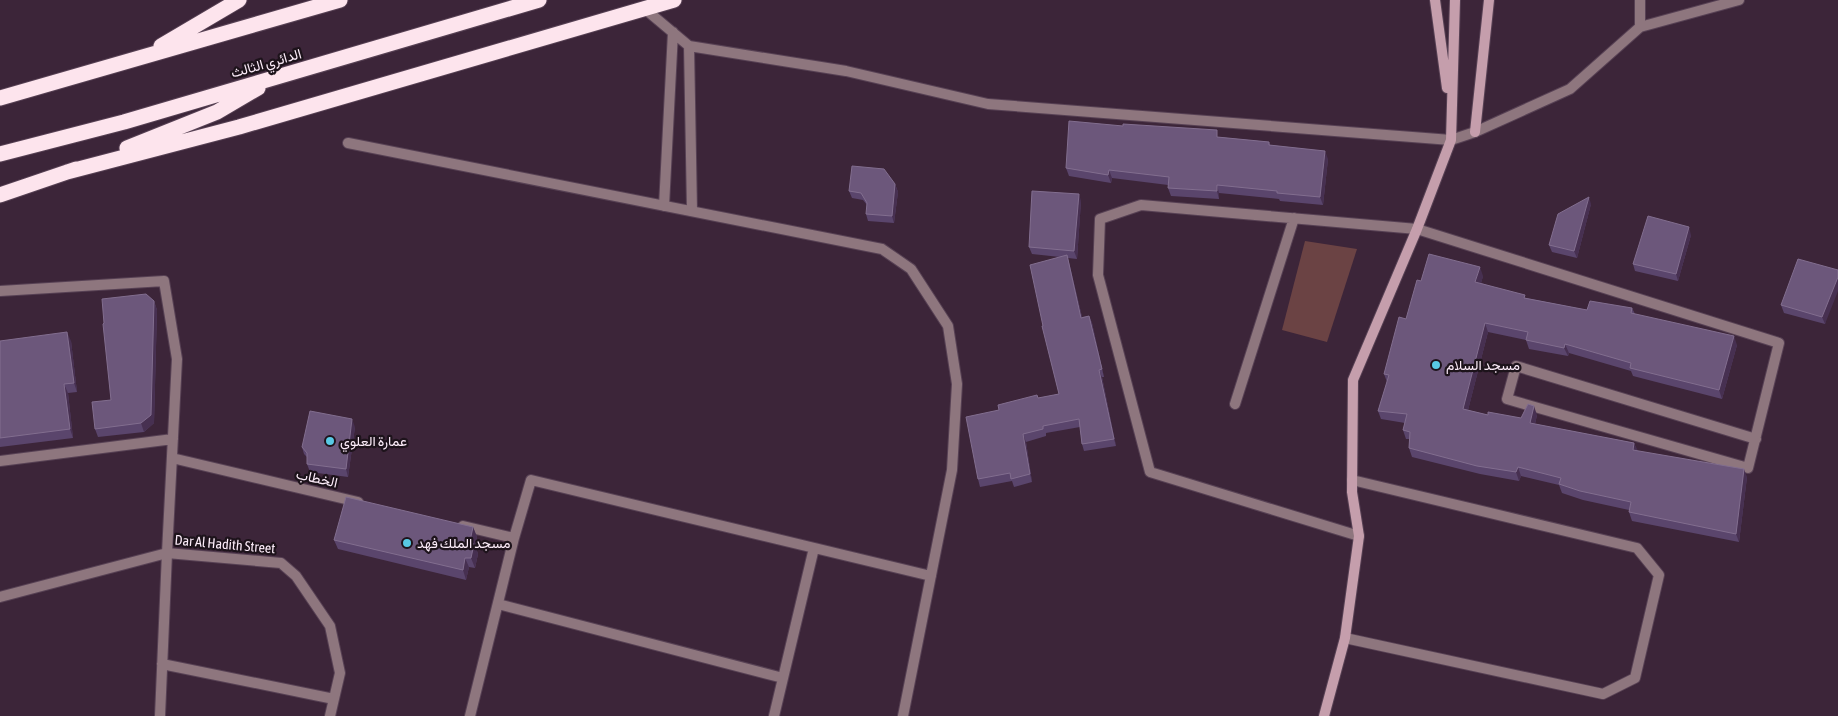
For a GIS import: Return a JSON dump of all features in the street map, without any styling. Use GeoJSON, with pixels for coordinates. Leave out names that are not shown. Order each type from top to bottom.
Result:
{"type":"FeatureCollection","features":[{"type":"Feature","properties":{"kind":"highway"},"geometry":{"type":"LineString","coordinates":[[145,56],[239,0]]}},
{"type":"Feature","properties":{"kind":"highway"},"geometry":{"type":"LineString","coordinates":[[0,98],[340,0]]}},
{"type":"Feature","properties":{"kind":"highway","name":"الدائري الثالث"},"geometry":{"type":"LineString","coordinates":[[0,154],[124,122],[539,0]]}},
{"type":"Feature","properties":{"kind":"highway"},"geometry":{"type":"LineString","coordinates":[[67,172],[239,127],[674,0]]}},
{"type":"Feature","properties":{"kind":"highway"},"geometry":{"type":"LineString","coordinates":[[0,195],[67,172],[217,112],[281,75]]}},
{"type":"Feature","properties":{"kind":"highway"},"geometry":{"type":"LineString","coordinates":[[0,92],[32,89]]}},
{"type":"Feature","properties":{"kind":"street"},"geometry":{"type":"LineString","coordinates":[[1435,0],[1451,119]]}},
{"type":"Feature","properties":{"kind":"street"},"geometry":{"type":"LineString","coordinates":[[1324,716],[1345,638],[1359,536],[1352,492],[1353,380],[1451,140],[1455,0]]}},
{"type":"Feature","properties":{"kind":"street"},"geometry":{"type":"LineString","coordinates":[[1475,132],[1489,0]]}},
{"type":"Feature","properties":{"kind":"street"},"geometry":{"type":"LineString","coordinates":[[1640,0],[1640,27]]}},
{"type":"Feature","properties":{"kind":"street"},"geometry":{"type":"LineString","coordinates":[[645,9],[689,46],[846,71],[988,104],[1451,140],[1475,132],[1570,89],[1640,27],[1739,0]]}},
{"type":"Feature","properties":{"kind":"street"},"geometry":{"type":"LineString","coordinates":[[664,206],[673,32]]}},
{"type":"Feature","properties":{"kind":"street"},"geometry":{"type":"LineString","coordinates":[[689,46],[692,211]]}},
{"type":"Feature","properties":{"kind":"street"},"geometry":{"type":"LineString","coordinates":[[348,143],[882,249],[911,269],[948,326],[956,384],[952,470],[903,716]]}},
{"type":"Feature","properties":{"kind":"street"},"geometry":{"type":"LineString","coordinates":[[1359,536],[1150,472],[1098,275],[1100,219],[1141,205],[1416,229],[1779,343],[1756,439],[1748,468],[1507,399],[1516,366],[1756,439]]}},
{"type":"Feature","properties":{"kind":"street"},"geometry":{"type":"LineString","coordinates":[[1235,404],[1294,218]]}},
{"type":"Feature","properties":{"kind":"street"},"geometry":{"type":"LineString","coordinates":[[0,291],[164,281],[178,359],[160,716]]}},
{"type":"Feature","properties":{"kind":"street"},"geometry":{"type":"LineString","coordinates":[[0,461],[173,439]]}},
{"type":"Feature","properties":{"kind":"street","name":"الخطاب"},"geometry":{"type":"LineString","coordinates":[[172,458],[371,505]]}},
{"type":"Feature","properties":{"kind":"street"},"geometry":{"type":"LineString","coordinates":[[470,716],[514,538],[531,480],[931,576]]}},
{"type":"Feature","properties":{"kind":"street"},"geometry":{"type":"LineString","coordinates":[[1345,638],[1604,694],[1636,678],[1659,575],[1637,548],[1352,480]]}},
{"type":"Feature","properties":{"kind":"street"},"geometry":{"type":"LineString","coordinates":[[457,525],[514,538]]}},
{"type":"Feature","properties":{"kind":"street"},"geometry":{"type":"LineString","coordinates":[[774,716],[814,548]]}},
{"type":"Feature","properties":{"kind":"street","name":"Dar Al Hadith Street"},"geometry":{"type":"LineString","coordinates":[[0,597],[167,553],[281,563],[296,576],[330,626],[340,673],[330,716]]}},
{"type":"Feature","properties":{"kind":"street"},"geometry":{"type":"LineString","coordinates":[[498,604],[784,678]]}},
{"type":"Feature","properties":{"kind":"street"},"geometry":{"type":"LineString","coordinates":[[162,664],[334,699]]}},
{"type":"Feature","properties":{"kind":"shaded area"},"geometry":{"type":"Polygon","coordinates":[[[1305,241],[1357,249],[1327,342],[1282,330],[1305,241]]]}},
{"type":"Feature","properties":{"kind":"building"},"geometry":{"type":"Polygon","coordinates":[[[1069,121],[1123,126],[1123,124],[1217,130],[1217,137],[1269,142],[1269,145],[1325,151],[1320,197],[1217,185],[1217,191],[1168,188],[1169,177],[1109,170],[1108,175],[1066,168],[1069,121]]]}},
{"type":"Feature","properties":{"kind":"building"},"geometry":{"type":"Polygon","coordinates":[[[852,166],[884,169],[895,184],[892,216],[866,214],[867,203],[861,193],[849,191],[852,166]]]}},
{"type":"Feature","properties":{"kind":"building"},"geometry":{"type":"Polygon","coordinates":[[[1032,191],[1079,194],[1074,251],[1029,247],[1032,191]]]}},
{"type":"Feature","properties":{"kind":"building"},"geometry":{"type":"Polygon","coordinates":[[[1589,197],[1574,251],[1549,245],[1558,214],[1589,197]]]}},
{"type":"Feature","properties":{"kind":"building"},"geometry":{"type":"Polygon","coordinates":[[[1648,216],[1689,227],[1676,274],[1633,264],[1648,216]]]}},
{"type":"Feature","properties":{"kind":"building"},"geometry":{"type":"Polygon","coordinates":[[[1429,254],[1480,267],[1475,282],[1525,295],[1524,298],[1587,310],[1590,301],[1632,308],[1631,313],[1734,336],[1719,390],[1630,368],[1631,363],[1565,344],[1564,348],[1526,340],[1528,332],[1485,323],[1463,409],[1488,415],[1488,412],[1521,418],[1528,404],[1534,406],[1530,423],[1634,443],[1633,450],[1744,469],[1736,534],[1629,512],[1631,502],[1580,491],[1559,484],[1561,478],[1518,467],[1516,472],[1477,466],[1409,448],[1410,432],[1403,430],[1407,414],[1378,411],[1389,375],[1384,374],[1399,317],[1406,319],[1417,280],[1421,281],[1429,254]]]}},
{"type":"Feature","properties":{"kind":"building"},"geometry":{"type":"Polygon","coordinates":[[[1067,255],[1081,318],[1089,316],[1102,369],[1099,370],[1114,439],[1082,444],[1079,419],[1043,426],[1043,429],[1023,434],[1030,474],[1011,479],[1010,473],[978,479],[966,417],[999,410],[998,405],[1037,395],[1038,398],[1059,394],[1042,326],[1030,265],[1067,255]]]}},
{"type":"Feature","properties":{"kind":"building"},"geometry":{"type":"Polygon","coordinates":[[[1798,259],[1838,270],[1838,277],[1822,317],[1781,305],[1798,259]]]}},
{"type":"Feature","properties":{"kind":"building"},"geometry":{"type":"Polygon","coordinates":[[[146,294],[154,301],[151,415],[141,423],[95,429],[92,402],[111,400],[102,299],[146,294]]]}},
{"type":"Feature","properties":{"kind":"building"},"geometry":{"type":"Polygon","coordinates":[[[67,332],[74,383],[64,384],[70,429],[0,438],[0,341],[67,332]]]}},
{"type":"Feature","properties":{"kind":"building","name":"عمارة العلوي"},"geometry":{"type":"Polygon","coordinates":[[[310,411],[352,419],[346,469],[307,464],[307,453],[302,447],[310,411]]]}},
{"type":"Feature","properties":{"kind":"building","name":"مسجد الملك فهد"},"geometry":{"type":"Polygon","coordinates":[[[346,497],[473,527],[470,541],[474,544],[471,558],[465,558],[463,570],[334,540],[346,497]]]}},
{"type":"Feature","properties":{"kind":"place","name":"مسجد السلام"},"geometry":{"type":"Point","coordinates":[1436,365]}},
{"type":"Feature","properties":{"kind":"place","name":"عمارة العلوي"},"geometry":{"type":"Point","coordinates":[330,441]}},
{"type":"Feature","properties":{"kind":"place","name":"مسجد الملك فهد"},"geometry":{"type":"Point","coordinates":[407,543]}}]}
